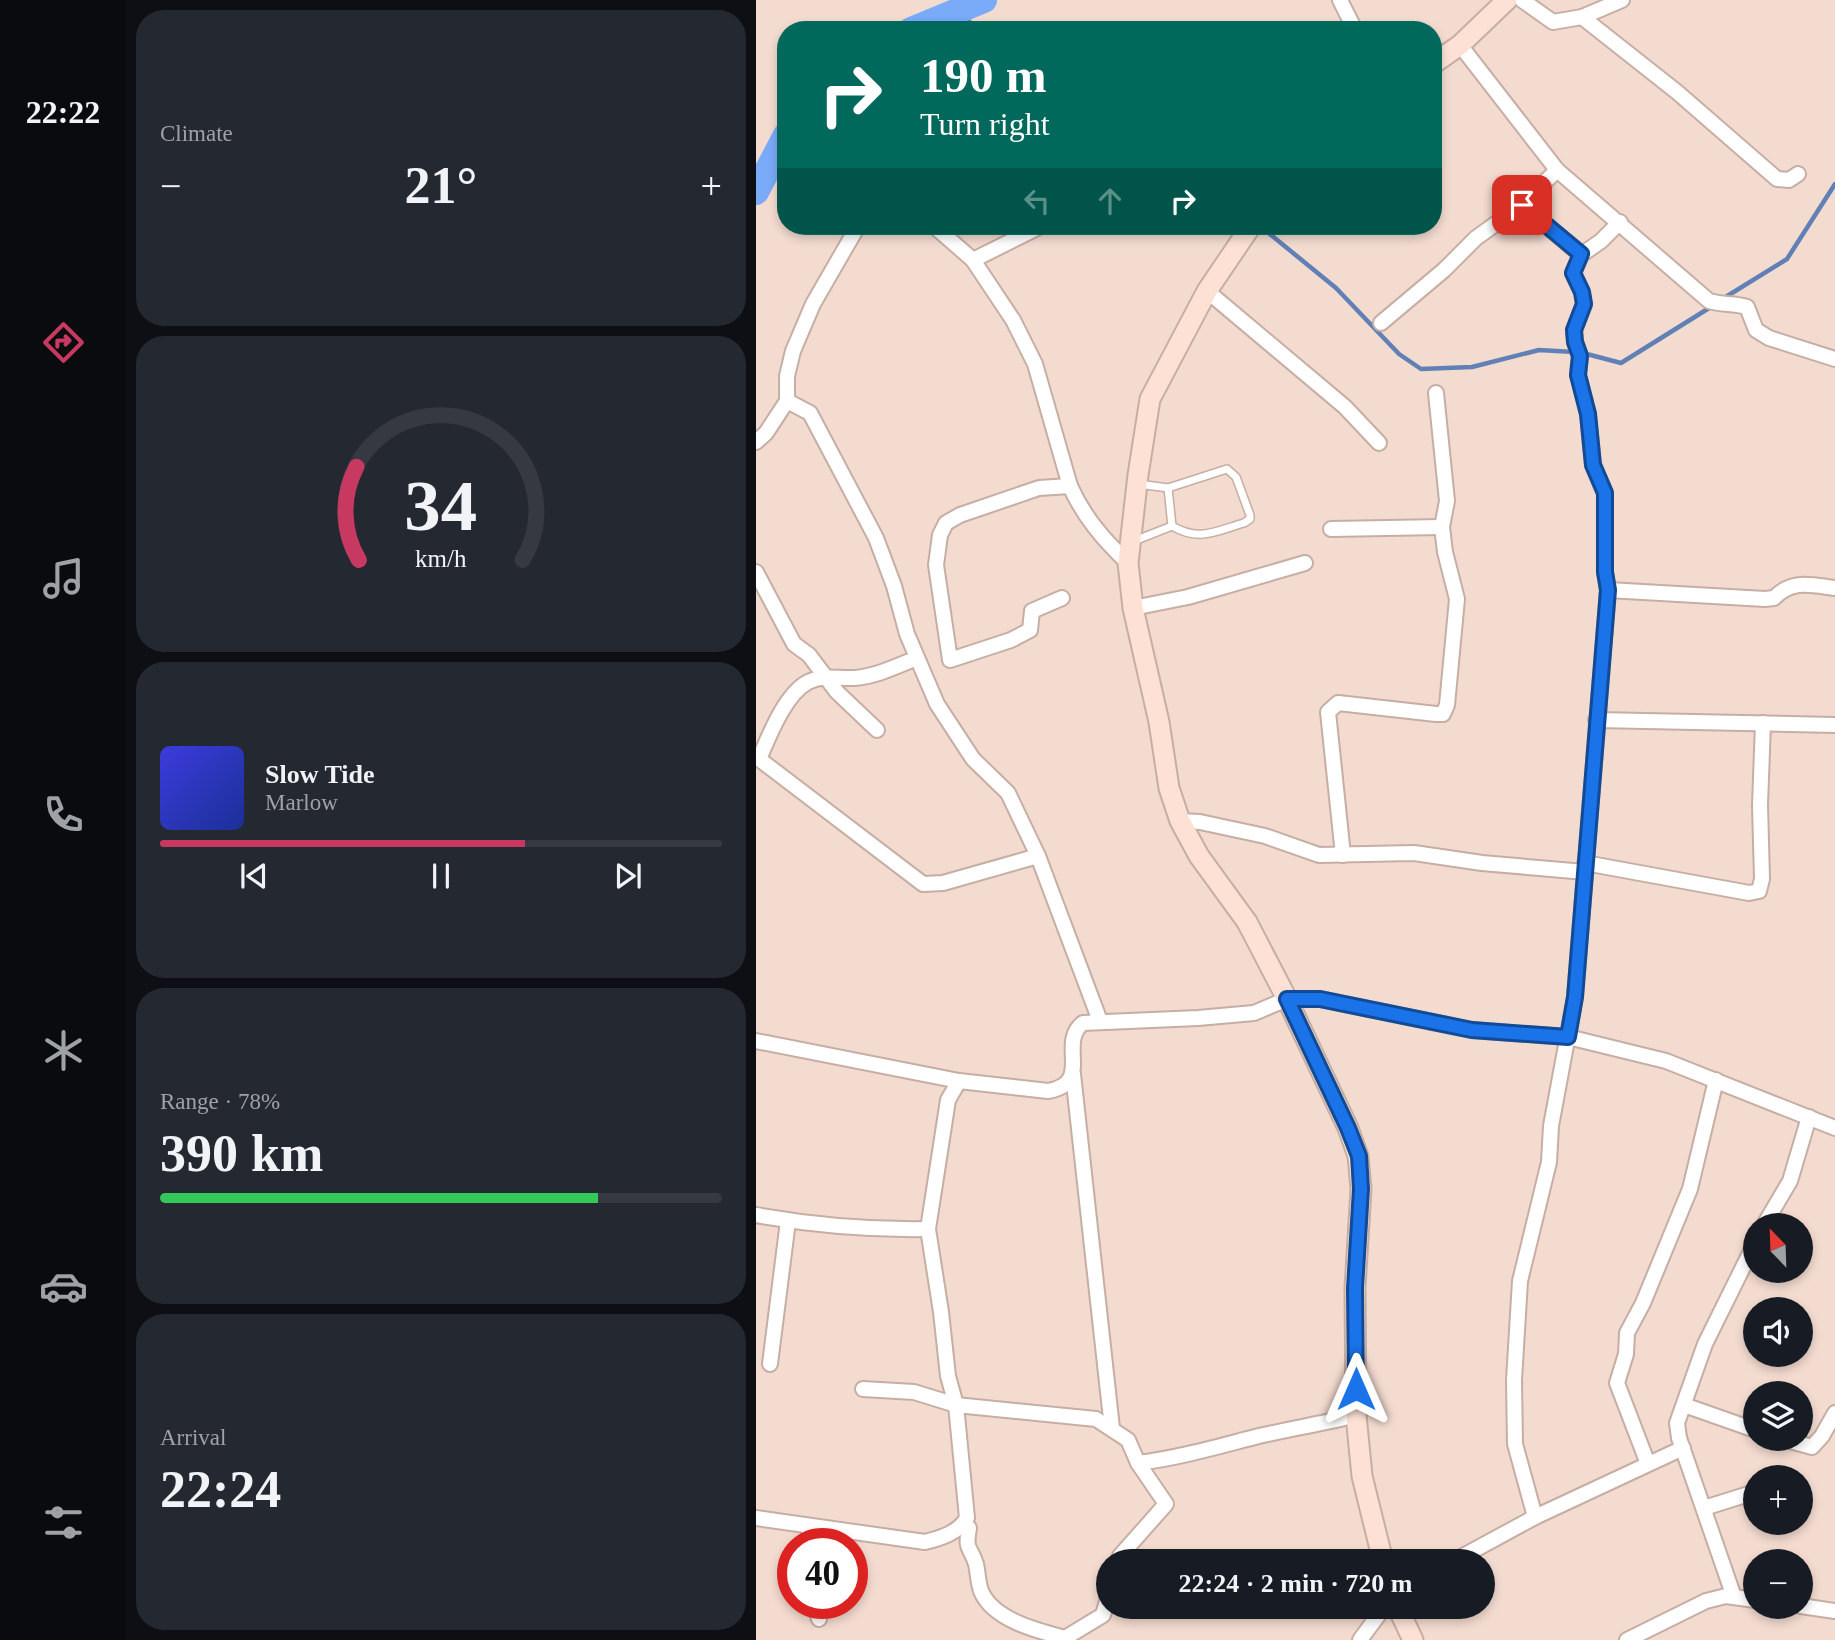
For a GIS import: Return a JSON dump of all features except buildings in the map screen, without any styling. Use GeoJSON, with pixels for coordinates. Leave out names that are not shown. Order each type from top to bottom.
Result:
{"type":"FeatureCollection","features":[{"type":"Feature","properties":{"kind":"street"},"geometry":{"type":"LineString","coordinates":[[1340,0],[1350,21]]}},
{"type":"Feature","properties":{"kind":"street"},"geometry":{"type":"LineString","coordinates":[[1442,58],[1460,45],[1507,0]]}},
{"type":"Feature","properties":{"kind":"street"},"geometry":{"type":"LineString","coordinates":[[1522,0],[1553,22],[1582,17],[1622,0]]}},
{"type":"Feature","properties":{"kind":"street"},"geometry":{"type":"LineString","coordinates":[[1582,17],[1677,92],[1777,179],[1789,180],[1798,174]]}},
{"type":"Feature","properties":{"kind":"street"},"geometry":{"type":"LineString","coordinates":[[1460,45],[1557,170],[1709,301],[1741,305],[1756,330],[1769,338],[1835,359]]}},
{"type":"Feature","properties":{"kind":"street"},"geometry":{"type":"LineString","coordinates":[[1381,323],[1476,239],[1522,205],[1557,170]]}},
{"type":"Feature","properties":{"kind":"street"},"geometry":{"type":"LineString","coordinates":[[1522,205],[1581,254]]}},
{"type":"Feature","properties":{"kind":"street"},"geometry":{"type":"LineString","coordinates":[[1535,1517],[1515,1444],[1514,1380],[1520,1281],[1549,1162],[1551,1126],[1575,997],[1608,590],[1605,572],[1605,493],[1593,465],[1588,414],[1578,375],[1579,359],[1574,330],[1584,304],[1582,292],[1573,273],[1581,254],[1601,241],[1620,222]]}},
{"type":"Feature","properties":{"kind":"street"},"geometry":{"type":"LineString","coordinates":[[756,442],[766,433],[787,401],[787,376],[793,351],[813,304],[853,235]]}},
{"type":"Feature","properties":{"kind":"street"},"geometry":{"type":"LineString","coordinates":[[944,235],[972,260],[1013,320],[1034,364],[1078,505],[1100,537],[1128,563]]}},
{"type":"Feature","properties":{"kind":"street"},"geometry":{"type":"LineString","coordinates":[[972,260],[1023,235]]}},
{"type":"Feature","properties":{"kind":"street"},"geometry":{"type":"LineString","coordinates":[[1244,235],[1207,291],[1150,399],[1128,563],[1133,608],[1159,722],[1169,788],[1180,821],[1199,856],[1247,922],[1287,999],[1359,1156],[1361,1189],[1355,1288],[1356,1415],[1362,1476],[1380,1549]]}},
{"type":"Feature","properties":{"kind":"street"},"geometry":{"type":"LineString","coordinates":[[1207,291],[1345,407],[1379,443]]}},
{"type":"Feature","properties":{"kind":"street"},"geometry":{"type":"LineString","coordinates":[[1343,855],[1328,712],[1338,703],[1437,714],[1443,713],[1447,705],[1457,599],[1445,552],[1442,527],[1447,501],[1436,393]]}},
{"type":"Feature","properties":{"kind":"street"},"geometry":{"type":"LineString","coordinates":[[787,401],[810,413],[876,538],[894,586],[907,634],[937,704],[973,758],[1008,793],[1038,856],[1100,1021]]}},
{"type":"Feature","properties":{"kind":"street"},"geometry":{"type":"LineString","coordinates":[[1062,598],[1032,611],[1030,630],[1011,640],[950,660],[936,565],[940,535],[946,523],[960,515],[1039,488],[1070,486]]}},
{"type":"Feature","properties":{"kind":"street"},"geometry":{"type":"LineString","coordinates":[[1331,529],[1442,527]]}},
{"type":"Feature","properties":{"kind":"street"},"geometry":{"type":"LineString","coordinates":[[1133,608],[1188,597],[1305,564]]}},
{"type":"Feature","properties":{"kind":"street"},"geometry":{"type":"LineString","coordinates":[[756,572],[794,644],[809,655],[824,677],[877,730]]}},
{"type":"Feature","properties":{"kind":"street"},"geometry":{"type":"LineString","coordinates":[[1608,590],[1765,599],[1774,598],[1782,590],[1796,583],[1835,588]]}},
{"type":"Feature","properties":{"kind":"street"},"geometry":{"type":"LineString","coordinates":[[917,658],[883,672],[855,678],[824,677],[805,683],[782,709],[759,759],[923,884],[943,883],[1038,856]]}},
{"type":"Feature","properties":{"kind":"street"},"geometry":{"type":"LineString","coordinates":[[1596,720],[1835,725]]}},
{"type":"Feature","properties":{"kind":"street"},"geometry":{"type":"LineString","coordinates":[[1180,821],[1200,822],[1265,836],[1319,855],[1414,853],[1482,863],[1585,867],[1749,894],[1759,891],[1762,879],[1760,805],[1763,723]]}},
{"type":"Feature","properties":{"kind":"street"},"geometry":{"type":"LineString","coordinates":[[1112,1428],[1073,1074],[1073,1037],[1076,1029],[1083,1023],[1254,1013],[1287,999],[1320,999],[1472,1030],[1568,1037],[1666,1061],[1835,1128]]}},
{"type":"Feature","properties":{"kind":"street"},"geometry":{"type":"LineString","coordinates":[[756,1041],[959,1081],[1048,1091],[1067,1083],[1073,1074]]}},
{"type":"Feature","properties":{"kind":"street"},"geometry":{"type":"LineString","coordinates":[[1648,1464],[1617,1383],[1626,1354],[1628,1333],[1690,1189],[1716,1080]]}},
{"type":"Feature","properties":{"kind":"street"},"geometry":{"type":"LineString","coordinates":[[756,1518],[925,1542],[962,1527],[967,1518],[956,1405],[948,1376],[928,1229],[948,1100],[959,1081]]}},
{"type":"Feature","properties":{"kind":"street"},"geometry":{"type":"LineString","coordinates":[[1772,1213],[1790,1181],[1809,1117]]}},
{"type":"Feature","properties":{"kind":"street"},"geometry":{"type":"LineString","coordinates":[[756,1215],[788,1221],[891,1230],[928,1229]]}},
{"type":"Feature","properties":{"kind":"street"},"geometry":{"type":"LineString","coordinates":[[770,1364],[788,1221]]}},
{"type":"Feature","properties":{"kind":"street"},"geometry":{"type":"LineString","coordinates":[[1734,1597],[1679,1438],[1677,1423],[1705,1344],[1743,1267]]}},
{"type":"Feature","properties":{"kind":"street"},"geometry":{"type":"LineString","coordinates":[[863,1389],[914,1392],[956,1405],[1071,1415],[1096,1419],[1112,1428],[1128,1440],[1138,1464],[1166,1504],[1126,1549]]}},
{"type":"Feature","properties":{"kind":"street"},"geometry":{"type":"LineString","coordinates":[[1684,1405],[1743,1426]]}},
{"type":"Feature","properties":{"kind":"street"},"geometry":{"type":"LineString","coordinates":[[1813,1446],[1835,1413]]}},
{"type":"Feature","properties":{"kind":"street"},"geometry":{"type":"LineString","coordinates":[[1138,1464],[1195,1453],[1257,1436],[1317,1426],[1356,1415]]}},
{"type":"Feature","properties":{"kind":"street"},"geometry":{"type":"LineString","coordinates":[[1476,1549],[1535,1517],[1683,1448]]}},
{"type":"Feature","properties":{"kind":"street"},"geometry":{"type":"LineString","coordinates":[[1704,1508],[1743,1496]]}},
{"type":"Feature","properties":{"kind":"street"},"geometry":{"type":"LineString","coordinates":[[962,1527],[969,1528],[966,1545],[975,1563],[982,1593],[1003,1616],[1036,1630],[1065,1637],[1096,1619]]}},
{"type":"Feature","properties":{"kind":"street"},"geometry":{"type":"LineString","coordinates":[[1626,1640],[1693,1606],[1726,1596],[1743,1598]]}},
{"type":"Feature","properties":{"kind":"street"},"geometry":{"type":"LineString","coordinates":[[1813,1608],[1835,1611]]}},
{"type":"Feature","properties":{"kind":"street"},"geometry":{"type":"LineString","coordinates":[[1360,1640],[1375,1619]]}},
{"type":"Feature","properties":{"kind":"street"},"geometry":{"type":"LineString","coordinates":[[1403,1619],[1413,1640]]}},
{"type":"Feature","properties":{"kind":"lane"},"geometry":{"type":"LineString","coordinates":[[1137,484],[1168,488],[1227,470],[1236,477],[1250,519],[1197,535],[1185,534],[1172,526]]}},
{"type":"Feature","properties":{"kind":"lane"},"geometry":{"type":"LineString","coordinates":[[1168,488],[1172,526]]}},
{"type":"Feature","properties":{"kind":"lane"},"geometry":{"type":"LineString","coordinates":[[1130,542],[1172,526]]}},
{"type":"Feature","properties":{"kind":"waterway"},"geometry":{"type":"LineString","coordinates":[[933,21],[984,0]]}},
{"type":"Feature","properties":{"kind":"waterway"},"geometry":{"type":"LineString","coordinates":[[957,11],[969,21]]}},
{"type":"Feature","properties":{"kind":"waterway"},"geometry":{"type":"LineString","coordinates":[[756,192],[777,152]]}},
{"type":"Feature","properties":{"kind":"waterway"},"geometry":{"type":"LineString","coordinates":[[1724,298],[1787,259],[1835,184]]}},
{"type":"Feature","properties":{"kind":"waterway"},"geometry":{"type":"LineString","coordinates":[[1271,235],[1336,288],[1399,354],[1421,369],[1472,367],[1539,350],[1574,352]]}},
{"type":"Feature","properties":{"kind":"waterway"},"geometry":{"type":"LineString","coordinates":[[1583,353],[1621,363],[1714,305]]}},
{"type":"Feature","properties":{"kind":"route"},"geometry":{"type":"LineString","coordinates":[[1356,1389],[1355,1288],[1361,1189],[1359,1156],[1287,999],[1320,999],[1472,1030],[1568,1037],[1575,997],[1608,590],[1605,572],[1605,493],[1593,465],[1588,414],[1578,375],[1580,356],[1574,330],[1584,304],[1582,292],[1573,273],[1581,254],[1522,205]]}}]}
